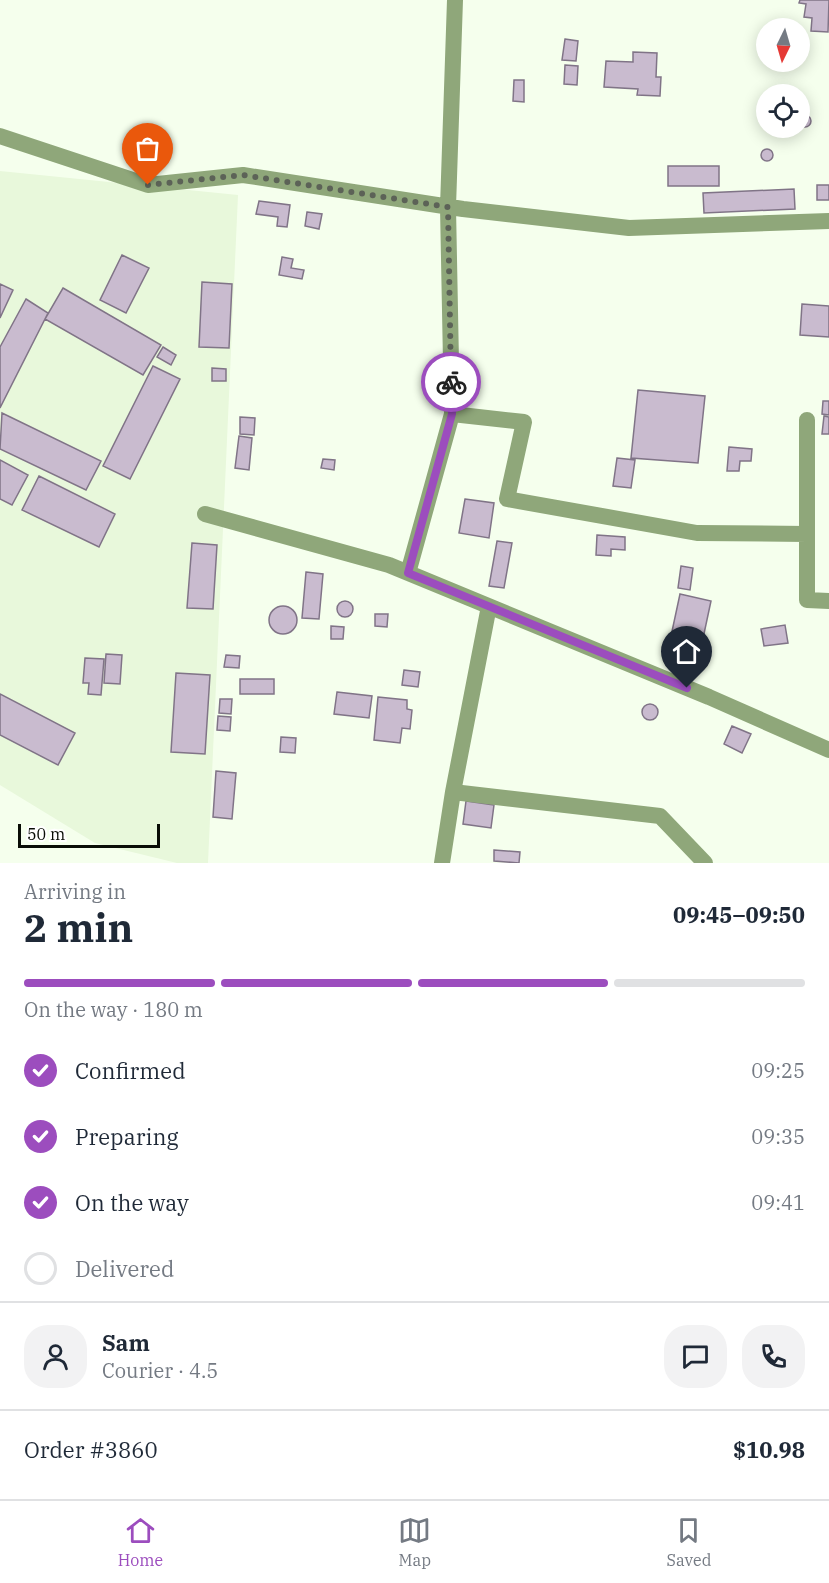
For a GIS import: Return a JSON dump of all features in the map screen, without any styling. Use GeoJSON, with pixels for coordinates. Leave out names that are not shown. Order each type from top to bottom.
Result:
{"type":"FeatureCollection","features":[{"type":"Feature","properties":{"kind":"street"},"geometry":{"type":"LineString","coordinates":[[408,573],[452,414],[448,207],[455,0]]}},
{"type":"Feature","properties":{"kind":"street"},"geometry":{"type":"LineString","coordinates":[[0,136],[148,185],[243,175],[448,207],[629,228],[829,221]]}},
{"type":"Feature","properties":{"kind":"street"},"geometry":{"type":"LineString","coordinates":[[452,414],[524,422],[507,498],[697,533],[807,534]]}},
{"type":"Feature","properties":{"kind":"street"},"geometry":{"type":"LineString","coordinates":[[807,420],[807,600],[829,601]]}},
{"type":"Feature","properties":{"kind":"street"},"geometry":{"type":"LineString","coordinates":[[205,514],[389,565],[829,750]]}},
{"type":"Feature","properties":{"kind":"street"},"geometry":{"type":"LineString","coordinates":[[442,863],[453,792],[489,606]]}},
{"type":"Feature","properties":{"kind":"street"},"geometry":{"type":"LineString","coordinates":[[453,792],[660,816],[705,863]]}},
{"type":"Feature","properties":{"kind":"shaded area"},"geometry":{"type":"Polygon","coordinates":[[[0,171],[238,195],[208,863],[177,863],[95,843],[0,785],[0,171]]]}},
{"type":"Feature","properties":{"kind":"building"},"geometry":{"type":"Polygon","coordinates":[[[800,0],[829,0],[828,32],[811,31],[812,18],[804,17],[806,4],[799,3],[800,0]]]}},
{"type":"Feature","properties":{"kind":"building"},"geometry":{"type":"Polygon","coordinates":[[[565,39],[578,41],[576,61],[562,60],[565,39]]]}},
{"type":"Feature","properties":{"kind":"building"},"geometry":{"type":"Polygon","coordinates":[[[633,52],[657,53],[656,77],[661,77],[660,96],[637,95],[638,89],[604,87],[606,61],[633,62],[633,52]]]}},
{"type":"Feature","properties":{"kind":"building"},"geometry":{"type":"Polygon","coordinates":[[[565,65],[578,66],[577,85],[564,84],[565,65]]]}},
{"type":"Feature","properties":{"kind":"building"},"geometry":{"type":"Polygon","coordinates":[[[514,80],[524,80],[524,102],[513,101],[514,80]]]}},
{"type":"Feature","properties":{"kind":"building"},"geometry":{"type":"Polygon","coordinates":[[[769,149],[773,155],[769,161],[765,161],[761,153],[769,149]]]}},
{"type":"Feature","properties":{"kind":"building"},"geometry":{"type":"Polygon","coordinates":[[[668,166],[719,166],[719,186],[668,186],[668,166]]]}},
{"type":"Feature","properties":{"kind":"building"},"geometry":{"type":"Polygon","coordinates":[[[817,185],[829,185],[829,200],[817,200],[817,185]]]}},
{"type":"Feature","properties":{"kind":"building"},"geometry":{"type":"Polygon","coordinates":[[[794,189],[795,209],[704,213],[703,193],[794,189]]]}},
{"type":"Feature","properties":{"kind":"building"},"geometry":{"type":"Polygon","coordinates":[[[259,201],[290,205],[287,227],[277,226],[278,217],[256,214],[259,201]]]}},
{"type":"Feature","properties":{"kind":"building"},"geometry":{"type":"Polygon","coordinates":[[[307,212],[322,214],[319,229],[305,226],[307,212]]]}},
{"type":"Feature","properties":{"kind":"building"},"geometry":{"type":"Polygon","coordinates":[[[122,255],[149,268],[126,313],[100,300],[122,255]]]}},
{"type":"Feature","properties":{"kind":"building"},"geometry":{"type":"Polygon","coordinates":[[[282,257],[293,259],[291,268],[304,270],[302,279],[279,275],[282,257]]]}},
{"type":"Feature","properties":{"kind":"building"},"geometry":{"type":"Polygon","coordinates":[[[202,282],[232,284],[229,348],[199,347],[202,282]]]}},
{"type":"Feature","properties":{"kind":"building"},"geometry":{"type":"Polygon","coordinates":[[[0,284],[13,290],[0,318],[0,284]]]}},
{"type":"Feature","properties":{"kind":"building"},"geometry":{"type":"Polygon","coordinates":[[[63,288],[161,345],[143,375],[45,319],[63,288]]]}},
{"type":"Feature","properties":{"kind":"building"},"geometry":{"type":"Polygon","coordinates":[[[26,299],[48,313],[0,408],[0,347],[26,299]]]}},
{"type":"Feature","properties":{"kind":"building"},"geometry":{"type":"Polygon","coordinates":[[[802,304],[829,306],[829,337],[800,335],[802,304]]]}},
{"type":"Feature","properties":{"kind":"building"},"geometry":{"type":"Polygon","coordinates":[[[163,347],[176,355],[171,365],[157,357],[163,347]]]}},
{"type":"Feature","properties":{"kind":"building"},"geometry":{"type":"Polygon","coordinates":[[[153,366],[180,379],[130,479],[103,466],[153,366]]]}},
{"type":"Feature","properties":{"kind":"building"},"geometry":{"type":"Polygon","coordinates":[[[212,368],[226,369],[226,381],[212,381],[212,368]]]}},
{"type":"Feature","properties":{"kind":"building"},"geometry":{"type":"Polygon","coordinates":[[[638,390],[705,396],[698,463],[631,458],[638,390]]]}},
{"type":"Feature","properties":{"kind":"building"},"geometry":{"type":"Polygon","coordinates":[[[823,401],[829,401],[829,415],[822,414],[823,401]]]}},
{"type":"Feature","properties":{"kind":"building"},"geometry":{"type":"Polygon","coordinates":[[[2,413],[101,461],[86,490],[0,449],[2,413]]]}},
{"type":"Feature","properties":{"kind":"building"},"geometry":{"type":"Polygon","coordinates":[[[824,416],[829,417],[829,434],[822,434],[824,416]]]}},
{"type":"Feature","properties":{"kind":"building"},"geometry":{"type":"Polygon","coordinates":[[[240,417],[255,418],[254,435],[240,434],[240,417]]]}},
{"type":"Feature","properties":{"kind":"building"},"geometry":{"type":"Polygon","coordinates":[[[239,436],[252,438],[249,470],[235,468],[239,436]]]}},
{"type":"Feature","properties":{"kind":"building"},"geometry":{"type":"Polygon","coordinates":[[[729,447],[752,449],[751,461],[740,461],[739,471],[727,471],[729,447]]]}},
{"type":"Feature","properties":{"kind":"building"},"geometry":{"type":"Polygon","coordinates":[[[617,458],[635,460],[631,488],[613,486],[617,458]]]}},
{"type":"Feature","properties":{"kind":"building"},"geometry":{"type":"Polygon","coordinates":[[[323,459],[335,460],[334,470],[321,468],[323,459]]]}},
{"type":"Feature","properties":{"kind":"building"},"geometry":{"type":"Polygon","coordinates":[[[0,460],[28,475],[12,505],[0,499],[0,460]]]}},
{"type":"Feature","properties":{"kind":"building"},"geometry":{"type":"Polygon","coordinates":[[[39,476],[115,514],[99,547],[22,510],[39,476]]]}},
{"type":"Feature","properties":{"kind":"building"},"geometry":{"type":"Polygon","coordinates":[[[465,499],[494,503],[489,538],[459,533],[465,499]]]}},
{"type":"Feature","properties":{"kind":"building"},"geometry":{"type":"Polygon","coordinates":[[[597,535],[625,537],[625,550],[611,549],[611,556],[596,555],[597,535]]]}},
{"type":"Feature","properties":{"kind":"building"},"geometry":{"type":"Polygon","coordinates":[[[497,541],[512,543],[504,588],[489,586],[497,541]]]}},
{"type":"Feature","properties":{"kind":"building"},"geometry":{"type":"Polygon","coordinates":[[[192,543],[217,545],[213,609],[187,608],[192,543]]]}},
{"type":"Feature","properties":{"kind":"building"},"geometry":{"type":"Polygon","coordinates":[[[681,566],[693,568],[690,590],[678,588],[681,566]]]}},
{"type":"Feature","properties":{"kind":"building"},"geometry":{"type":"Polygon","coordinates":[[[306,572],[323,574],[319,619],[302,618],[306,572]]]}},
{"type":"Feature","properties":{"kind":"building"},"geometry":{"type":"Polygon","coordinates":[[[680,594],[711,601],[702,643],[671,636],[680,594]]]}},
{"type":"Feature","properties":{"kind":"building"},"geometry":{"type":"Polygon","coordinates":[[[345,601],[351,603],[353,609],[351,615],[345,617],[339,615],[337,609],[339,603],[345,601]]]}},
{"type":"Feature","properties":{"kind":"building"},"geometry":{"type":"Polygon","coordinates":[[[283,606],[293,610],[297,620],[293,630],[283,634],[273,630],[269,620],[273,610],[283,606]]]}},
{"type":"Feature","properties":{"kind":"building"},"geometry":{"type":"Polygon","coordinates":[[[375,614],[388,614],[387,627],[375,626],[375,614]]]}},
{"type":"Feature","properties":{"kind":"building"},"geometry":{"type":"Polygon","coordinates":[[[785,625],[788,643],[764,646],[761,629],[785,625]]]}},
{"type":"Feature","properties":{"kind":"building"},"geometry":{"type":"Polygon","coordinates":[[[331,626],[344,627],[343,639],[331,639],[331,626]]]}},
{"type":"Feature","properties":{"kind":"building"},"geometry":{"type":"Polygon","coordinates":[[[106,654],[122,655],[120,684],[104,683],[106,654]]]}},
{"type":"Feature","properties":{"kind":"building"},"geometry":{"type":"Polygon","coordinates":[[[226,655],[240,656],[239,668],[224,667],[226,655]]]}},
{"type":"Feature","properties":{"kind":"building"},"geometry":{"type":"Polygon","coordinates":[[[85,658],[104,659],[101,695],[88,694],[89,683],[83,683],[85,658]]]}},
{"type":"Feature","properties":{"kind":"building"},"geometry":{"type":"Polygon","coordinates":[[[404,670],[420,672],[418,687],[402,685],[404,670]]]}},
{"type":"Feature","properties":{"kind":"building"},"geometry":{"type":"Polygon","coordinates":[[[176,673],[210,675],[205,754],[171,752],[176,673]]]}},
{"type":"Feature","properties":{"kind":"building"},"geometry":{"type":"Polygon","coordinates":[[[240,679],[274,679],[274,694],[240,694],[240,679]]]}},
{"type":"Feature","properties":{"kind":"building"},"geometry":{"type":"Polygon","coordinates":[[[337,692],[372,696],[369,718],[334,714],[337,692]]]}},
{"type":"Feature","properties":{"kind":"building"},"geometry":{"type":"Polygon","coordinates":[[[0,694],[75,733],[58,765],[0,735],[0,694]]]}},
{"type":"Feature","properties":{"kind":"building"},"geometry":{"type":"Polygon","coordinates":[[[378,697],[407,700],[407,709],[412,710],[410,729],[402,728],[400,743],[374,740],[378,697]]]}},
{"type":"Feature","properties":{"kind":"building"},"geometry":{"type":"Polygon","coordinates":[[[220,699],[232,699],[231,714],[219,713],[220,699]]]}},
{"type":"Feature","properties":{"kind":"building"},"geometry":{"type":"Polygon","coordinates":[[[650,704],[658,712],[650,720],[642,712],[650,704]]]}},
{"type":"Feature","properties":{"kind":"building"},"geometry":{"type":"Polygon","coordinates":[[[218,716],[231,717],[230,731],[217,730],[218,716]]]}},
{"type":"Feature","properties":{"kind":"building"},"geometry":{"type":"Polygon","coordinates":[[[732,726],[751,734],[742,753],[724,744],[732,726]]]}},
{"type":"Feature","properties":{"kind":"building"},"geometry":{"type":"Polygon","coordinates":[[[281,737],[296,738],[295,753],[280,752],[281,737]]]}},
{"type":"Feature","properties":{"kind":"building"},"geometry":{"type":"Polygon","coordinates":[[[216,771],[236,773],[232,819],[213,817],[216,771]]]}},
{"type":"Feature","properties":{"kind":"building"},"geometry":{"type":"Polygon","coordinates":[[[466,801],[494,805],[491,828],[463,824],[466,801]]]}},
{"type":"Feature","properties":{"kind":"building"},"geometry":{"type":"Polygon","coordinates":[[[494,850],[520,852],[519,863],[494,861],[494,850]]]}},
{"type":"Feature","properties":{"kind":"way so far"},"geometry":{"type":"LineString","coordinates":[[148,185],[243,175],[448,207],[451,382]]}},
{"type":"Feature","properties":{"kind":"route"},"geometry":{"type":"LineString","coordinates":[[451,382],[452,414],[408,573],[687,688]]}}]}
